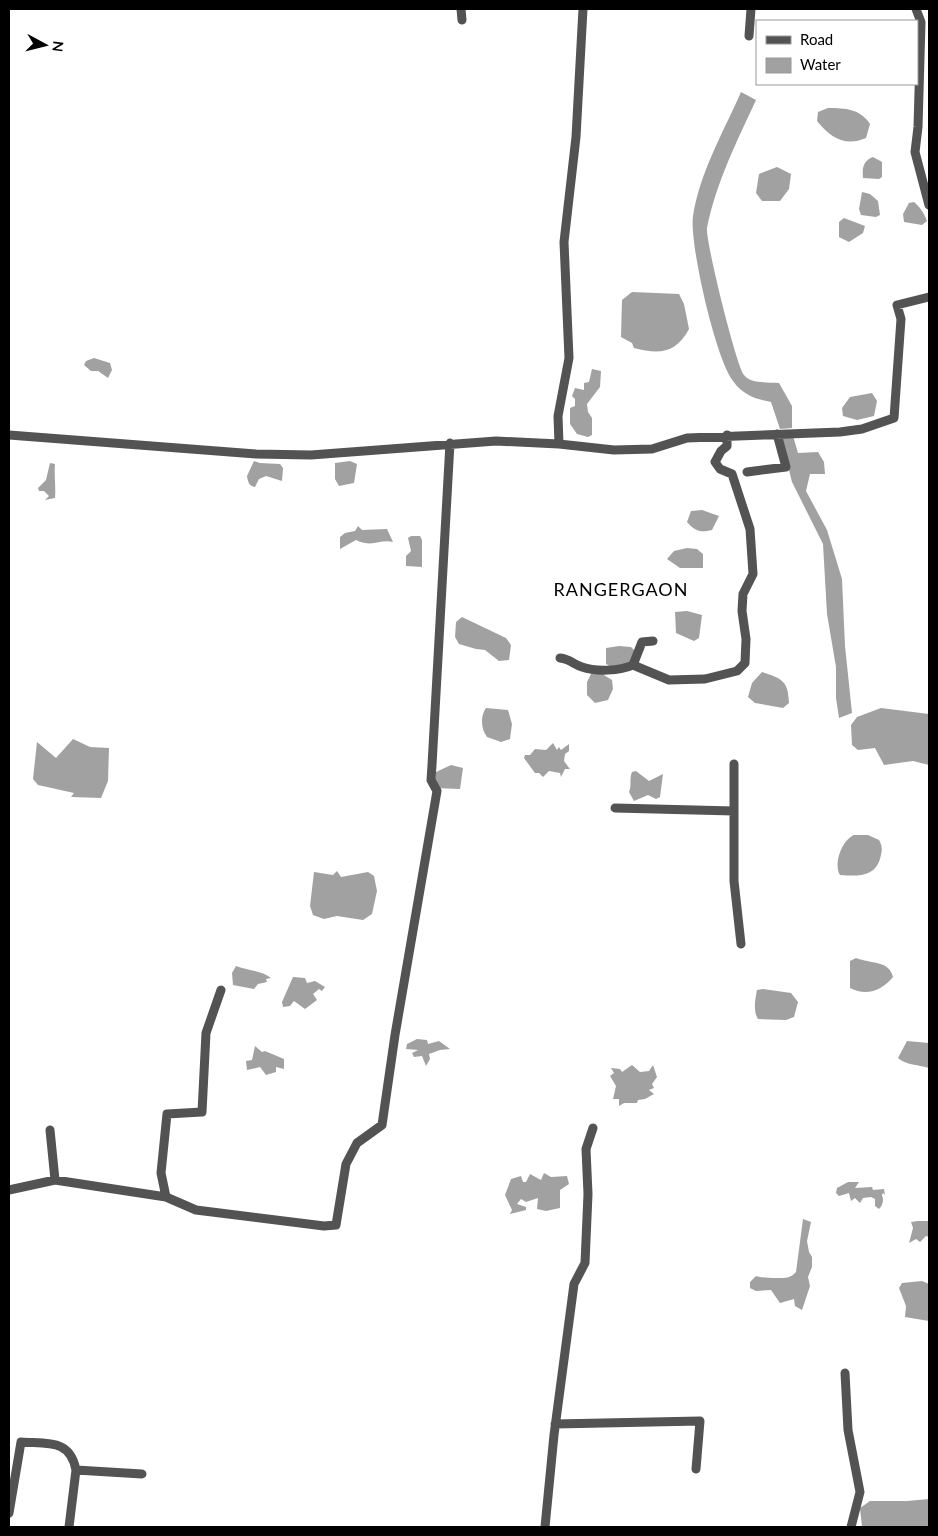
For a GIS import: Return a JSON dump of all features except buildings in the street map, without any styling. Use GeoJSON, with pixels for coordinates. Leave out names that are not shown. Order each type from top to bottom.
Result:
{"type":"FeatureCollection","features":[{"type":"Feature","properties":{"kind":"street"},"geometry":{"type":"LineString","coordinates":[[461,9],[462,20]]}},
{"type":"Feature","properties":{"kind":"street"},"geometry":{"type":"LineString","coordinates":[[559,444],[558,416],[568,358],[564,242],[576,137],[583,9]]}},
{"type":"Feature","properties":{"kind":"street"},"geometry":{"type":"LineString","coordinates":[[749,36],[751,9]]}},
{"type":"Feature","properties":{"kind":"street"},"geometry":{"type":"LineString","coordinates":[[916,9],[921,22],[918,128],[914,152],[929,205]]}},
{"type":"Feature","properties":{"kind":"street"},"geometry":{"type":"LineString","coordinates":[[9,435],[256,454],[311,455],[496,441],[559,444],[614,450],[652,449],[687,438],[840,432],[862,429],[894,418],[901,319],[898,305],[929,297]]}},
{"type":"Feature","properties":{"kind":"street"},"geometry":{"type":"LineString","coordinates":[[747,472],[786,467],[777,434]]}},
{"type":"Feature","properties":{"kind":"street"},"geometry":{"type":"LineString","coordinates":[[560,658],[570,659],[581,667],[621,670],[633,665],[669,680],[705,679],[738,671],[744,663],[746,639],[742,611],[743,594],[753,574],[750,529],[732,474],[720,469],[715,462],[721,451],[727,446],[727,435]]}},
{"type":"Feature","properties":{"kind":"street"},"geometry":{"type":"LineString","coordinates":[[9,1190],[55,1180],[166,1197],[196,1210],[336,1226],[346,1164],[357,1142],[382,1126],[395,1034],[437,791],[431,780],[450,443]]}},
{"type":"Feature","properties":{"kind":"street"},"geometry":{"type":"LineString","coordinates":[[633,665],[642,642],[653,641]]}},
{"type":"Feature","properties":{"kind":"street"},"geometry":{"type":"LineString","coordinates":[[734,764],[734,881],[741,944]]}},
{"type":"Feature","properties":{"kind":"street"},"geometry":{"type":"LineString","coordinates":[[615,808],[734,811]]}},
{"type":"Feature","properties":{"kind":"street"},"geometry":{"type":"LineString","coordinates":[[166,1197],[161,1173],[167,1114],[202,1112],[206,1033],[221,990]]}},
{"type":"Feature","properties":{"kind":"street"},"geometry":{"type":"LineString","coordinates":[[545,1527],[555,1424],[574,1284],[585,1263],[588,1194],[586,1149],[593,1128]]}},
{"type":"Feature","properties":{"kind":"street"},"geometry":{"type":"LineString","coordinates":[[50,1130],[55,1180]]}},
{"type":"Feature","properties":{"kind":"street"},"geometry":{"type":"LineString","coordinates":[[845,1372],[848,1430],[860,1492],[851,1527]]}},
{"type":"Feature","properties":{"kind":"street"},"geometry":{"type":"LineString","coordinates":[[555,1424],[700,1421],[696,1469]]}},
{"type":"Feature","properties":{"kind":"street"},"geometry":{"type":"LineString","coordinates":[[9,1514],[21,1442],[62,1446],[73,1457],[76,1470],[69,1527]]}},
{"type":"Feature","properties":{"kind":"street"},"geometry":{"type":"LineString","coordinates":[[76,1470],[142,1474]]}},
{"type":"Feature","properties":{"kind":"water"},"geometry":{"type":"Polygon","coordinates":[[[741,92],[756,100],[721,179],[707,228],[708,237],[722,302],[740,366],[744,375],[751,380],[779,383],[792,406],[792,428],[780,429],[771,402],[745,393],[733,381],[726,369],[705,301],[695,250],[693,216],[696,200],[713,153],[741,92]]]}},
{"type":"Feature","properties":{"kind":"water"},"geometry":{"type":"Polygon","coordinates":[[[828,108],[852,110],[862,115],[870,124],[866,138],[851,142],[833,136],[817,121],[818,112],[828,108]]]}},
{"type":"Feature","properties":{"kind":"water"},"geometry":{"type":"Polygon","coordinates":[[[873,157],[882,162],[882,177],[879,179],[863,178],[864,165],[873,157]]]}},
{"type":"Feature","properties":{"kind":"water"},"geometry":{"type":"Polygon","coordinates":[[[777,167],[791,174],[789,189],[780,201],[762,201],[756,193],[759,174],[777,167]]]}},
{"type":"Feature","properties":{"kind":"water"},"geometry":{"type":"Polygon","coordinates":[[[862,192],[870,194],[878,201],[880,215],[876,217],[861,215],[859,209],[862,192]]]}},
{"type":"Feature","properties":{"kind":"water"},"geometry":{"type":"Polygon","coordinates":[[[914,202],[922,210],[927,221],[922,225],[904,222],[903,214],[909,203],[914,202]]]}},
{"type":"Feature","properties":{"kind":"water"},"geometry":{"type":"Polygon","coordinates":[[[844,218],[865,226],[863,233],[849,242],[839,237],[839,222],[844,218]]]}},
{"type":"Feature","properties":{"kind":"water"},"geometry":{"type":"Polygon","coordinates":[[[632,292],[679,294],[684,304],[689,329],[679,343],[666,350],[652,351],[634,348],[632,343],[621,337],[622,300],[632,292]]]}},
{"type":"Feature","properties":{"kind":"water"},"geometry":{"type":"Polygon","coordinates":[[[94,358],[110,363],[112,370],[108,378],[98,371],[91,371],[84,365],[86,361],[94,358]]]}},
{"type":"Feature","properties":{"kind":"water"},"geometry":{"type":"Polygon","coordinates":[[[592,369],[601,371],[600,387],[587,404],[588,412],[592,418],[592,435],[588,437],[577,434],[570,424],[570,408],[575,406],[575,399],[572,396],[575,388],[584,390],[584,383],[589,382],[592,369]]]}},
{"type":"Feature","properties":{"kind":"water"},"geometry":{"type":"Polygon","coordinates":[[[872,393],[877,401],[874,416],[857,420],[843,416],[842,408],[850,397],[872,393]]]}},
{"type":"Feature","properties":{"kind":"water"},"geometry":{"type":"Polygon","coordinates":[[[793,436],[798,453],[818,452],[824,462],[825,474],[810,474],[806,491],[827,530],[842,579],[845,646],[852,713],[839,718],[836,698],[836,667],[827,614],[823,544],[792,482],[781,438],[793,436]]]}},
{"type":"Feature","properties":{"kind":"water"},"geometry":{"type":"Polygon","coordinates":[[[254,461],[280,464],[283,468],[282,481],[266,476],[259,479],[255,487],[251,486],[247,476],[254,461]]]}},
{"type":"Feature","properties":{"kind":"water"},"geometry":{"type":"Polygon","coordinates":[[[350,461],[357,464],[354,483],[339,486],[335,479],[335,463],[350,461]]]}},
{"type":"Feature","properties":{"kind":"water"},"geometry":{"type":"Polygon","coordinates":[[[50,463],[55,464],[55,498],[45,500],[49,496],[44,491],[39,491],[38,488],[46,480],[50,463]]]}},
{"type":"Feature","properties":{"kind":"water"},"geometry":{"type":"Polygon","coordinates":[[[702,510],[719,516],[712,530],[698,530],[687,522],[691,511],[702,510]]]}},
{"type":"Feature","properties":{"kind":"water"},"geometry":{"type":"Polygon","coordinates":[[[358,526],[362,530],[387,529],[393,542],[367,543],[356,540],[340,549],[340,537],[345,533],[355,531],[358,526]]]}},
{"type":"Feature","properties":{"kind":"water"},"geometry":{"type":"Polygon","coordinates":[[[420,536],[422,540],[422,567],[406,566],[406,556],[411,551],[408,538],[420,536]]]}},
{"type":"Feature","properties":{"kind":"water"},"geometry":{"type":"Polygon","coordinates":[[[687,548],[697,549],[703,554],[703,568],[680,568],[667,559],[674,551],[687,548]]]}},
{"type":"Feature","properties":{"kind":"water"},"geometry":{"type":"Polygon","coordinates":[[[687,611],[702,615],[699,638],[694,641],[676,633],[675,612],[687,611]]]}},
{"type":"Feature","properties":{"kind":"water"},"geometry":{"type":"Polygon","coordinates":[[[462,617],[506,638],[511,645],[509,660],[499,661],[485,650],[459,644],[455,637],[456,622],[462,617]]]}},
{"type":"Feature","properties":{"kind":"water"},"geometry":{"type":"Polygon","coordinates":[[[631,647],[637,653],[633,665],[615,669],[606,664],[606,648],[631,647]]]}},
{"type":"Feature","properties":{"kind":"water"},"geometry":{"type":"Polygon","coordinates":[[[592,672],[599,672],[612,680],[613,689],[608,700],[595,703],[587,695],[587,682],[592,672]]]}},
{"type":"Feature","properties":{"kind":"water"},"geometry":{"type":"Polygon","coordinates":[[[762,672],[780,679],[786,685],[789,703],[783,708],[755,703],[748,697],[752,683],[762,672]]]}},
{"type":"Feature","properties":{"kind":"water"},"geometry":{"type":"Polygon","coordinates":[[[486,708],[508,710],[512,724],[510,739],[501,742],[487,737],[483,730],[482,722],[486,708]]]}},
{"type":"Feature","properties":{"kind":"water"},"geometry":{"type":"Polygon","coordinates":[[[881,708],[929,714],[929,765],[913,761],[884,765],[875,748],[858,750],[852,745],[851,725],[857,717],[881,708]]]}},
{"type":"Feature","properties":{"kind":"water"},"geometry":{"type":"Polygon","coordinates":[[[73,739],[90,747],[109,748],[108,781],[101,798],[71,797],[74,793],[38,785],[33,779],[37,742],[56,758],[73,739]]]}},
{"type":"Feature","properties":{"kind":"water"},"geometry":{"type":"Polygon","coordinates":[[[553,743],[557,750],[559,747],[561,750],[569,744],[569,751],[565,754],[564,761],[570,769],[565,769],[561,777],[560,773],[549,771],[543,777],[539,773],[535,773],[524,758],[525,755],[530,755],[535,749],[546,750],[553,743]]]}},
{"type":"Feature","properties":{"kind":"water"},"geometry":{"type":"Polygon","coordinates":[[[451,765],[463,768],[460,789],[434,788],[436,772],[451,765]]]}},
{"type":"Feature","properties":{"kind":"water"},"geometry":{"type":"Polygon","coordinates":[[[636,771],[649,781],[663,774],[660,797],[656,799],[648,795],[634,801],[629,792],[632,772],[636,771]]]}},
{"type":"Feature","properties":{"kind":"water"},"geometry":{"type":"Polygon","coordinates":[[[854,835],[868,835],[879,840],[882,849],[880,859],[869,873],[840,875],[838,859],[842,847],[854,835]]]}},
{"type":"Feature","properties":{"kind":"water"},"geometry":{"type":"Polygon","coordinates":[[[337,871],[341,877],[368,872],[374,876],[377,891],[372,914],[363,920],[337,916],[324,919],[313,915],[310,906],[314,872],[333,875],[337,871]]]}},
{"type":"Feature","properties":{"kind":"water"},"geometry":{"type":"Polygon","coordinates":[[[856,958],[883,965],[888,968],[893,977],[874,991],[862,992],[850,988],[850,961],[856,958]]]}},
{"type":"Feature","properties":{"kind":"water"},"geometry":{"type":"Polygon","coordinates":[[[236,966],[259,972],[271,978],[266,979],[267,982],[258,984],[254,989],[233,985],[232,973],[236,966]]]}},
{"type":"Feature","properties":{"kind":"water"},"geometry":{"type":"Polygon","coordinates":[[[293,977],[305,978],[307,983],[315,981],[325,987],[322,991],[319,989],[313,994],[317,1000],[305,1009],[294,1001],[290,1006],[283,1007],[282,1002],[293,977]]]}},
{"type":"Feature","properties":{"kind":"water"},"geometry":{"type":"Polygon","coordinates":[[[763,989],[791,993],[798,1002],[794,1017],[786,1020],[758,1019],[755,1009],[757,990],[763,989]]]}},
{"type":"Feature","properties":{"kind":"water"},"geometry":{"type":"Polygon","coordinates":[[[417,1039],[427,1040],[428,1044],[439,1041],[450,1049],[429,1054],[430,1059],[426,1066],[422,1056],[414,1057],[412,1053],[418,1050],[406,1049],[407,1044],[417,1039]]]}},
{"type":"Feature","properties":{"kind":"water"},"geometry":{"type":"Polygon","coordinates":[[[907,1041],[929,1043],[929,1068],[898,1058],[907,1041]]]}},
{"type":"Feature","properties":{"kind":"water"},"geometry":{"type":"Polygon","coordinates":[[[255,1046],[262,1052],[265,1051],[284,1059],[284,1069],[276,1067],[276,1072],[266,1075],[260,1067],[247,1070],[246,1061],[252,1060],[255,1046]]]}},
{"type":"Feature","properties":{"kind":"water"},"geometry":{"type":"Polygon","coordinates":[[[632,1065],[640,1072],[649,1071],[653,1065],[657,1077],[652,1084],[654,1088],[649,1090],[654,1094],[645,1099],[638,1100],[637,1103],[624,1103],[619,1106],[619,1099],[613,1099],[616,1086],[610,1076],[614,1073],[611,1068],[620,1069],[622,1072],[632,1065]]]}},
{"type":"Feature","properties":{"kind":"water"},"geometry":{"type":"Polygon","coordinates":[[[544,1173],[551,1177],[567,1176],[569,1184],[560,1190],[560,1208],[546,1211],[537,1209],[538,1198],[526,1202],[521,1199],[517,1204],[526,1207],[526,1210],[510,1214],[512,1210],[505,1195],[511,1179],[521,1176],[523,1182],[526,1182],[530,1174],[541,1180],[544,1173]]]}},
{"type":"Feature","properties":{"kind":"water"},"geometry":{"type":"Polygon","coordinates":[[[848,1182],[859,1182],[855,1188],[872,1187],[873,1190],[884,1189],[885,1195],[883,1193],[883,1202],[879,1209],[875,1206],[875,1199],[871,1197],[863,1198],[860,1203],[855,1198],[851,1201],[849,1193],[839,1196],[836,1193],[837,1188],[848,1182]]]}},
{"type":"Feature","properties":{"kind":"water"},"geometry":{"type":"Polygon","coordinates":[[[803,1219],[811,1222],[807,1241],[812,1257],[812,1267],[808,1277],[810,1286],[802,1310],[795,1306],[794,1299],[780,1303],[771,1290],[756,1291],[750,1288],[750,1282],[756,1276],[787,1278],[796,1272],[803,1219]]]}},
{"type":"Feature","properties":{"kind":"water"},"geometry":{"type":"Polygon","coordinates":[[[929,1221],[929,1237],[926,1236],[920,1242],[916,1239],[909,1243],[913,1228],[911,1222],[929,1221]]]}},
{"type":"Feature","properties":{"kind":"water"},"geometry":{"type":"Polygon","coordinates":[[[922,1281],[929,1284],[929,1321],[905,1317],[906,1306],[899,1288],[902,1283],[922,1281]]]}},
{"type":"Feature","properties":{"kind":"water"},"geometry":{"type":"Polygon","coordinates":[[[929,1499],[929,1527],[862,1527],[860,1508],[870,1501],[929,1499]]]}},
{"type":"Feature","properties":{"kind":"district","name":"RANGERGAON"},"geometry":{"type":"Point","coordinates":[621,589]}}]}
